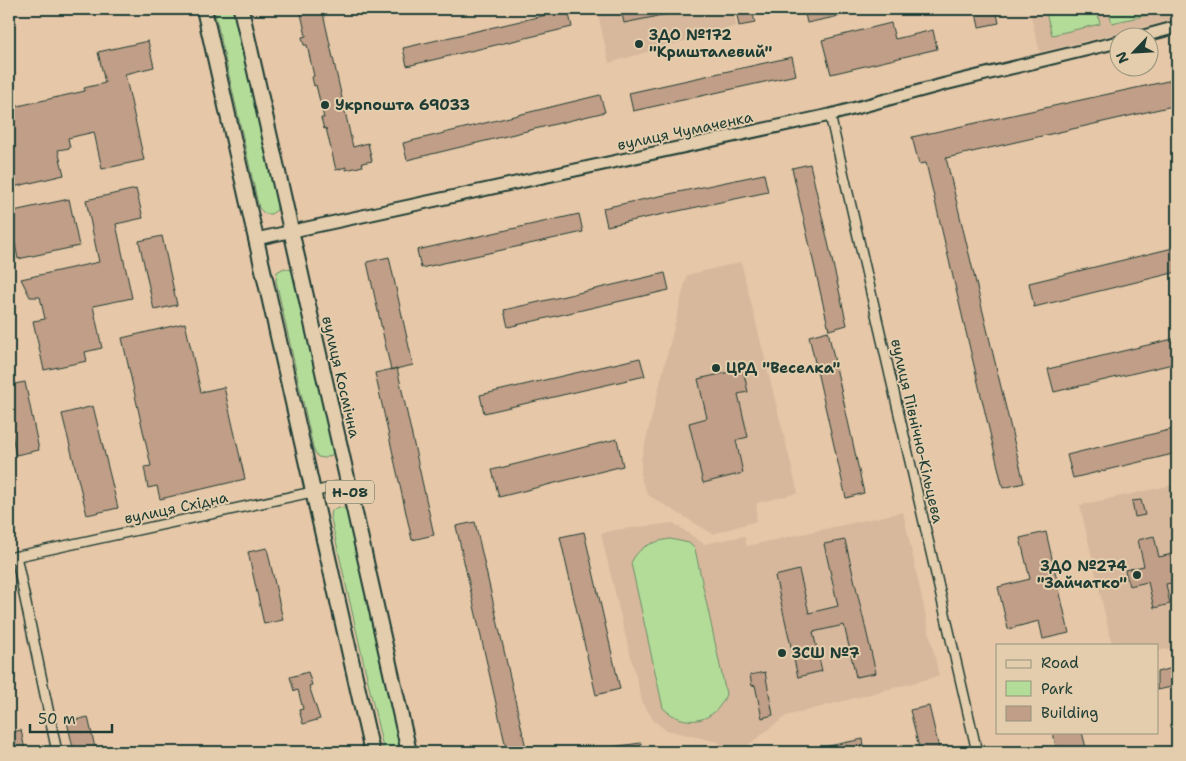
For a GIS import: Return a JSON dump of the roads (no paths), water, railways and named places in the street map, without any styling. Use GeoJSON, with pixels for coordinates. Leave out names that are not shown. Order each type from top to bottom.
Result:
{"type":"FeatureCollection","features":[{"type":"Feature","properties":{"kind":"main road","name":"Н-08"},"geometry":{"type":"LineString","coordinates":[[204,9],[372,752]]}},
{"type":"Feature","properties":{"kind":"main road","name":"вулиця Космічна"},"geometry":{"type":"LineString","coordinates":[[241,9],[409,752]]}},
{"type":"Feature","properties":{"kind":"street"},"geometry":{"type":"LineString","coordinates":[[1158,32],[1177,27]]}},
{"type":"Feature","properties":{"kind":"street","name":"вулиця Чумаченка"},"geometry":{"type":"LineString","coordinates":[[256,239],[830,115],[946,84],[1108,44]]}},
{"type":"Feature","properties":{"kind":"street","name":"вулиця Північно-Кільцева"},"geometry":{"type":"LineString","coordinates":[[830,115],[977,752]]}},
{"type":"Feature","properties":{"kind":"street","name":"вулиця Східна"},"geometry":{"type":"LineString","coordinates":[[12,557],[349,484]]}},
{"type":"Feature","properties":{"kind":"street"},"geometry":{"type":"LineString","coordinates":[[12,557],[57,752]]}},
{"type":"Feature","properties":{"kind":"place","name":"ЗДО №172 \"Кришталевий\""},"geometry":{"type":"Point","coordinates":[639,44]}},
{"type":"Feature","properties":{"kind":"place","name":"Укрпошта 69033"},"geometry":{"type":"Point","coordinates":[325,105]}},
{"type":"Feature","properties":{"kind":"place","name":"ЦРД \"Веселка\""},"geometry":{"type":"Point","coordinates":[716,368]}},
{"type":"Feature","properties":{"kind":"place","name":"ЗДО №274 \"Зайчатко\""},"geometry":{"type":"Point","coordinates":[1137,575]}},
{"type":"Feature","properties":{"kind":"place","name":"ЗСШ №7"},"geometry":{"type":"Point","coordinates":[782,653]}}]}
